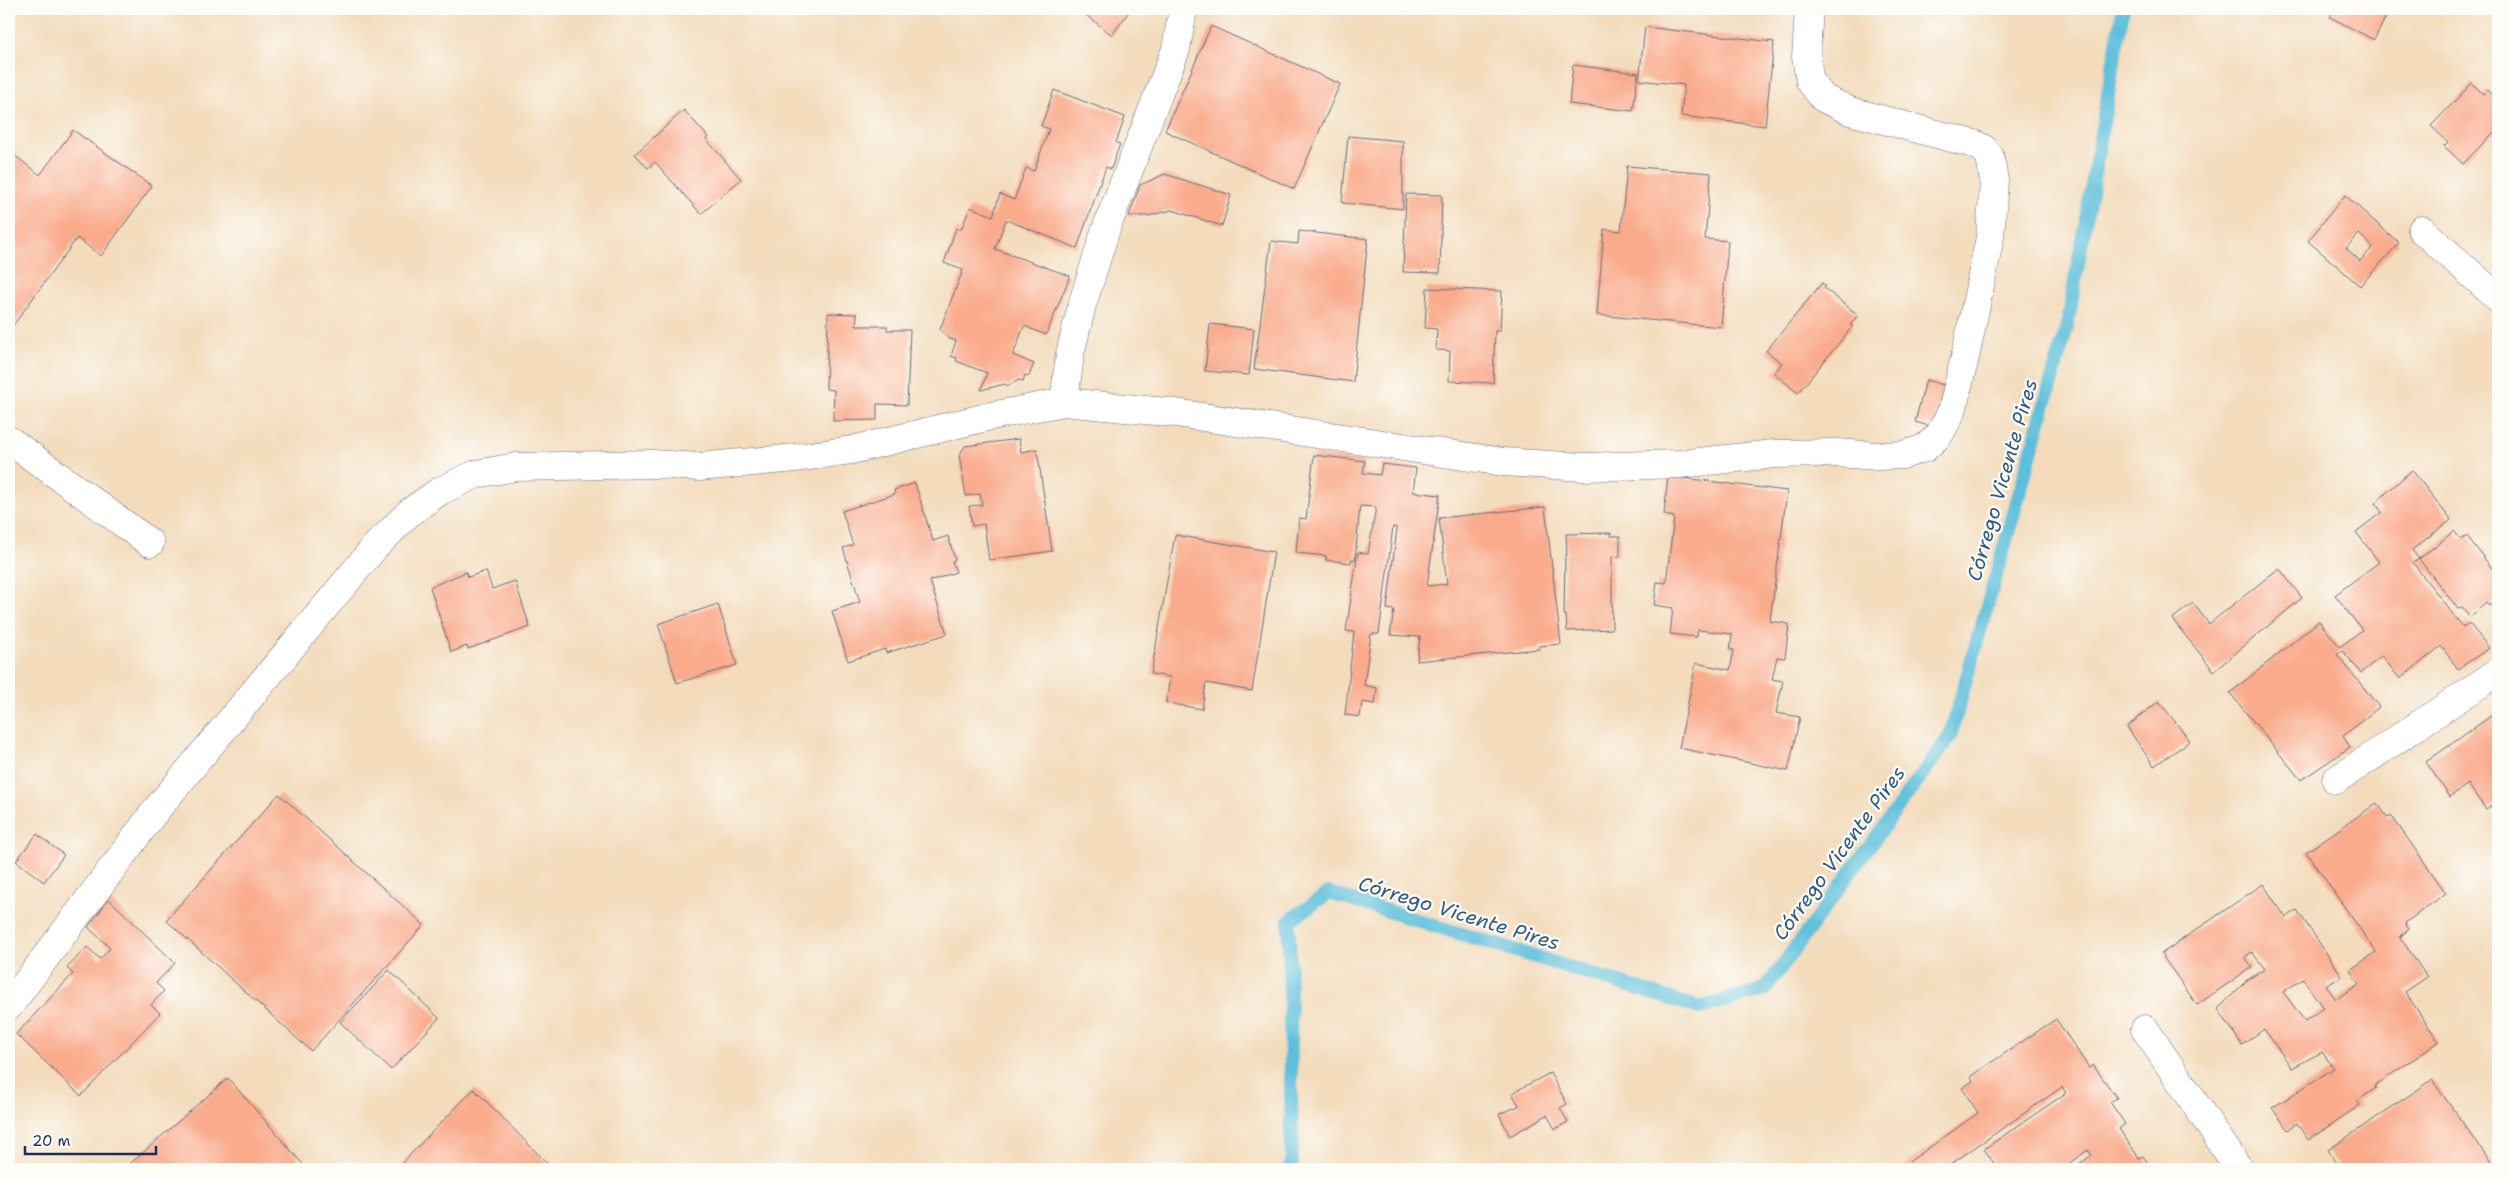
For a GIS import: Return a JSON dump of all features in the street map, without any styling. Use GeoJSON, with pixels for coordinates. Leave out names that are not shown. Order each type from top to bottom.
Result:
{"type":"FeatureCollection","features":[{"type":"Feature","properties":{"kind":"street"},"geometry":{"type":"LineString","coordinates":[[1064,402],[1070,354],[1082,305],[1106,229],[1176,49],[1183,9]]}},
{"type":"Feature","properties":{"kind":"street"},"geometry":{"type":"LineString","coordinates":[[9,1006],[156,810],[375,547],[410,512],[440,491],[476,474],[516,467],[653,464],[698,467],[730,466],[852,450],[991,416],[1064,402],[1176,413],[1504,462],[1584,467],[1680,464],[1774,454],[1837,453],[1877,456],[1903,454],[1925,448],[1939,435],[1952,411],[1966,353],[1990,237],[1994,181],[1990,157],[1984,150],[1974,144],[1850,111],[1823,98],[1810,81],[1806,57],[1809,9]]}},
{"type":"Feature","properties":{"kind":"street"},"geometry":{"type":"LineString","coordinates":[[2422,230],[2498,298]]}},
{"type":"Feature","properties":{"kind":"street"},"geometry":{"type":"LineString","coordinates":[[9,440],[150,543]]}},
{"type":"Feature","properties":{"kind":"street"},"geometry":{"type":"LineString","coordinates":[[2336,780],[2498,672]]}},
{"type":"Feature","properties":{"kind":"street"},"geometry":{"type":"LineString","coordinates":[[2144,1029],[2239,1169]]}},
{"type":"Feature","properties":{"kind":"building"},"geometry":{"type":"Polygon","coordinates":[[[1078,9],[1131,9],[1112,35],[1078,9]]]}},
{"type":"Feature","properties":{"kind":"building"},"geometry":{"type":"Polygon","coordinates":[[[2334,9],[2390,9],[2374,40],[2330,17],[2334,9]]]}},
{"type":"Feature","properties":{"kind":"building"},"geometry":{"type":"Polygon","coordinates":[[[1211,26],[1340,84],[1294,189],[1165,131],[1211,26]]]}},
{"type":"Feature","properties":{"kind":"building"},"geometry":{"type":"Polygon","coordinates":[[[1645,27],[1774,42],[1765,126],[1681,116],[1684,85],[1639,80],[1645,27]]]}},
{"type":"Feature","properties":{"kind":"building"},"geometry":{"type":"Polygon","coordinates":[[[1573,65],[1638,73],[1633,111],[1569,104],[1573,65]]]}},
{"type":"Feature","properties":{"kind":"building"},"geometry":{"type":"Polygon","coordinates":[[[2472,83],[2483,94],[2487,90],[2498,101],[2498,128],[2463,164],[2444,146],[2448,142],[2431,126],[2472,83]]]}},
{"type":"Feature","properties":{"kind":"building"},"geometry":{"type":"Polygon","coordinates":[[[1054,90],[1125,117],[1116,143],[1120,144],[1111,169],[1106,167],[1077,248],[1006,220],[995,249],[1070,276],[1046,335],[1024,326],[1013,355],[1034,364],[1029,376],[1025,375],[1023,381],[1019,380],[1007,386],[1005,384],[981,390],[987,373],[956,361],[957,358],[951,356],[956,341],[948,338],[940,329],[963,270],[944,263],[956,228],[961,230],[970,207],[993,216],[1000,194],[1014,200],[1026,168],[1034,171],[1049,129],[1041,126],[1054,90]]]}},
{"type":"Feature","properties":{"kind":"building"},"geometry":{"type":"Polygon","coordinates":[[[684,110],[708,137],[706,139],[741,179],[701,214],[655,162],[648,168],[635,154],[684,110]]]}},
{"type":"Feature","properties":{"kind":"building"},"geometry":{"type":"Polygon","coordinates":[[[73,130],[152,186],[101,256],[77,238],[9,331],[9,151],[40,175],[73,130]]]}},
{"type":"Feature","properties":{"kind":"building"},"geometry":{"type":"Polygon","coordinates":[[[1348,136],[1403,141],[1403,209],[1342,203],[1348,136]]]}},
{"type":"Feature","properties":{"kind":"building"},"geometry":{"type":"Polygon","coordinates":[[[1627,166],[1711,173],[1705,239],[1728,241],[1721,327],[1597,315],[1604,229],[1621,231],[1627,166]]]}},
{"type":"Feature","properties":{"kind":"building"},"geometry":{"type":"Polygon","coordinates":[[[1165,174],[1231,195],[1222,226],[1172,210],[1148,216],[1129,216],[1140,185],[1165,174]]]}},
{"type":"Feature","properties":{"kind":"building"},"geometry":{"type":"Polygon","coordinates":[[[1406,194],[1442,195],[1440,273],[1403,272],[1406,194]]]}},
{"type":"Feature","properties":{"kind":"building"},"geometry":{"type":"Polygon","coordinates":[[[2345,195],[2399,243],[2360,286],[2308,241],[2345,195]],[[2359,234],[2346,248],[2360,261],[2373,247],[2359,234]]]}},
{"type":"Feature","properties":{"kind":"building"},"geometry":{"type":"Polygon","coordinates":[[[1299,231],[1368,239],[1353,382],[1254,369],[1271,241],[1298,244],[1299,231]]]}},
{"type":"Feature","properties":{"kind":"building"},"geometry":{"type":"Polygon","coordinates":[[[1822,283],[1826,286],[1824,288],[1858,315],[1850,325],[1853,326],[1798,393],[1774,373],[1782,363],[1766,351],[1822,283]]]}},
{"type":"Feature","properties":{"kind":"building"},"geometry":{"type":"Polygon","coordinates":[[[1427,288],[1502,291],[1500,331],[1495,331],[1493,383],[1449,381],[1450,351],[1436,350],[1437,329],[1425,328],[1427,288]]]}},
{"type":"Feature","properties":{"kind":"building"},"geometry":{"type":"Polygon","coordinates":[[[828,313],[857,314],[856,326],[887,326],[887,330],[910,330],[907,405],[877,404],[877,420],[833,421],[834,390],[826,389],[828,313]]]}},
{"type":"Feature","properties":{"kind":"building"},"geometry":{"type":"Polygon","coordinates":[[[1210,324],[1254,329],[1249,375],[1205,371],[1210,324]]]}},
{"type":"Feature","properties":{"kind":"building"},"geometry":{"type":"Polygon","coordinates":[[[1926,380],[1944,385],[1933,427],[1915,422],[1926,380]]]}},
{"type":"Feature","properties":{"kind":"building"},"geometry":{"type":"Polygon","coordinates":[[[1019,439],[1021,452],[1037,449],[1052,551],[989,560],[984,524],[972,526],[969,506],[982,505],[980,494],[966,496],[959,455],[965,446],[1019,439]]]}},
{"type":"Feature","properties":{"kind":"building"},"geometry":{"type":"Polygon","coordinates":[[[1314,455],[1365,461],[1363,473],[1380,475],[1382,464],[1416,468],[1413,492],[1440,495],[1427,586],[1447,584],[1439,518],[1545,507],[1561,644],[1539,646],[1539,649],[1417,661],[1420,637],[1390,635],[1394,610],[1387,609],[1397,528],[1393,527],[1379,634],[1371,634],[1364,685],[1377,688],[1375,704],[1362,702],[1360,717],[1345,715],[1354,632],[1346,631],[1358,552],[1368,554],[1376,507],[1360,506],[1355,560],[1351,559],[1351,563],[1326,560],[1326,556],[1296,553],[1299,518],[1306,519],[1314,455]]]}},
{"type":"Feature","properties":{"kind":"building"},"geometry":{"type":"Polygon","coordinates":[[[2412,470],[2451,520],[2412,550],[2419,559],[2413,563],[2463,627],[2469,623],[2489,648],[2458,669],[2441,646],[2400,679],[2382,656],[2361,673],[2342,650],[2337,654],[2379,707],[2343,736],[2350,747],[2301,780],[2230,693],[2319,621],[2340,647],[2362,630],[2335,595],[2379,562],[2356,532],[2382,512],[2375,503],[2412,470]]]}},
{"type":"Feature","properties":{"kind":"building"},"geometry":{"type":"Polygon","coordinates":[[[1668,476],[1787,491],[1770,621],[1789,624],[1785,658],[1777,657],[1772,679],[1783,681],[1776,713],[1800,717],[1788,771],[1679,748],[1696,663],[1730,670],[1734,650],[1730,650],[1732,634],[1698,630],[1697,637],[1670,634],[1673,608],[1654,605],[1657,582],[1666,583],[1674,517],[1664,515],[1668,476]]]}},
{"type":"Feature","properties":{"kind":"building"},"geometry":{"type":"Polygon","coordinates":[[[915,483],[933,541],[948,536],[955,560],[952,561],[956,572],[930,581],[947,634],[886,653],[885,649],[848,661],[832,611],[860,602],[843,548],[853,545],[842,511],[895,494],[894,490],[915,483]]]}},
{"type":"Feature","properties":{"kind":"building"},"geometry":{"type":"Polygon","coordinates":[[[2454,531],[2461,540],[2467,536],[2498,576],[2498,594],[2494,597],[2497,600],[2489,606],[2486,603],[2470,617],[2462,607],[2458,609],[2419,559],[2454,531]]]}},
{"type":"Feature","properties":{"kind":"building"},"geometry":{"type":"Polygon","coordinates":[[[1611,533],[1611,536],[1620,536],[1620,556],[1612,557],[1612,629],[1567,631],[1566,615],[1564,615],[1565,555],[1567,555],[1566,534],[1611,533]]]}},
{"type":"Feature","properties":{"kind":"building"},"geometry":{"type":"Polygon","coordinates":[[[1175,535],[1274,552],[1252,691],[1206,683],[1202,709],[1166,703],[1170,677],[1151,674],[1175,535]]]}},
{"type":"Feature","properties":{"kind":"building"},"geometry":{"type":"Polygon","coordinates":[[[2279,568],[2302,598],[2214,671],[2172,619],[2193,603],[2209,624],[2279,568]]]}},
{"type":"Feature","properties":{"kind":"building"},"geometry":{"type":"Polygon","coordinates":[[[486,571],[492,589],[515,581],[530,627],[468,649],[467,646],[451,652],[430,587],[466,572],[468,577],[486,571]]]}},
{"type":"Feature","properties":{"kind":"building"},"geometry":{"type":"Polygon","coordinates":[[[718,604],[737,665],[677,683],[658,624],[718,604]]]}},
{"type":"Feature","properties":{"kind":"building"},"geometry":{"type":"Polygon","coordinates":[[[2159,701],[2190,741],[2154,766],[2127,727],[2159,701]]]}},
{"type":"Feature","properties":{"kind":"building"},"geometry":{"type":"Polygon","coordinates":[[[2498,711],[2498,801],[2486,810],[2468,784],[2450,797],[2426,762],[2498,711]]]}},
{"type":"Feature","properties":{"kind":"building"},"geometry":{"type":"Polygon","coordinates":[[[279,794],[424,925],[311,1051],[166,920],[279,794]]]}},
{"type":"Feature","properties":{"kind":"building"},"geometry":{"type":"Polygon","coordinates":[[[2377,803],[2388,818],[2391,815],[2446,893],[2405,923],[2409,929],[2400,937],[2427,977],[2405,992],[2439,1042],[2374,1086],[2376,1088],[2357,1101],[2360,1105],[2308,1140],[2297,1123],[2288,1130],[2272,1108],[2334,1068],[2322,1052],[2292,1068],[2264,1029],[2242,1045],[2218,1009],[2247,980],[2265,969],[2252,952],[2245,957],[2252,967],[2197,1005],[2161,954],[2263,884],[2286,918],[2297,910],[2342,976],[2326,986],[2336,999],[2359,984],[2350,970],[2376,952],[2306,852],[2377,803]],[[2303,979],[2283,992],[2305,1021],[2323,1008],[2303,979]]]}},
{"type":"Feature","properties":{"kind":"building"},"geometry":{"type":"Polygon","coordinates":[[[37,834],[64,855],[44,882],[16,861],[37,834]]]}},
{"type":"Feature","properties":{"kind":"building"},"geometry":{"type":"Polygon","coordinates":[[[109,899],[175,963],[156,983],[164,991],[151,1005],[160,1013],[81,1096],[16,1034],[73,974],[67,968],[87,947],[100,959],[110,948],[88,927],[109,899]]]}},
{"type":"Feature","properties":{"kind":"building"},"geometry":{"type":"Polygon","coordinates":[[[389,970],[439,1018],[391,1070],[340,1022],[389,970]]]}},
{"type":"Feature","properties":{"kind":"building"},"geometry":{"type":"Polygon","coordinates":[[[2056,1019],[2089,1068],[2093,1065],[2117,1098],[2110,1102],[2125,1124],[2119,1129],[2139,1158],[2143,1156],[2152,1169],[2072,1169],[2092,1155],[2088,1150],[2061,1169],[1998,1169],[1984,1149],[2066,1093],[2062,1087],[1944,1169],[1899,1169],[1978,1113],[1962,1088],[1973,1081],[1971,1076],[2056,1019]]]}},
{"type":"Feature","properties":{"kind":"building"},"geometry":{"type":"Polygon","coordinates":[[[1550,1073],[1567,1104],[1560,1108],[1568,1122],[1555,1129],[1547,1115],[1510,1136],[1499,1114],[1519,1106],[1512,1093],[1550,1073]]]}},
{"type":"Feature","properties":{"kind":"building"},"geometry":{"type":"Polygon","coordinates":[[[228,1078],[307,1169],[124,1169],[228,1078]]]}},
{"type":"Feature","properties":{"kind":"building"},"geometry":{"type":"Polygon","coordinates":[[[2432,1080],[2496,1169],[2341,1169],[2328,1150],[2432,1080]]]}},
{"type":"Feature","properties":{"kind":"building"},"geometry":{"type":"Polygon","coordinates":[[[474,1089],[549,1165],[544,1169],[396,1169],[474,1089]]]}},
{"type":"Feature","properties":{"kind":"waterway","name":"Córrego Vicente Pires"},"geometry":{"type":"LineString","coordinates":[[1289,1169],[1292,1165],[1289,921],[1329,893],[1700,1008],[1765,989],[1950,736],[2067,327],[2123,9]]}}]}
